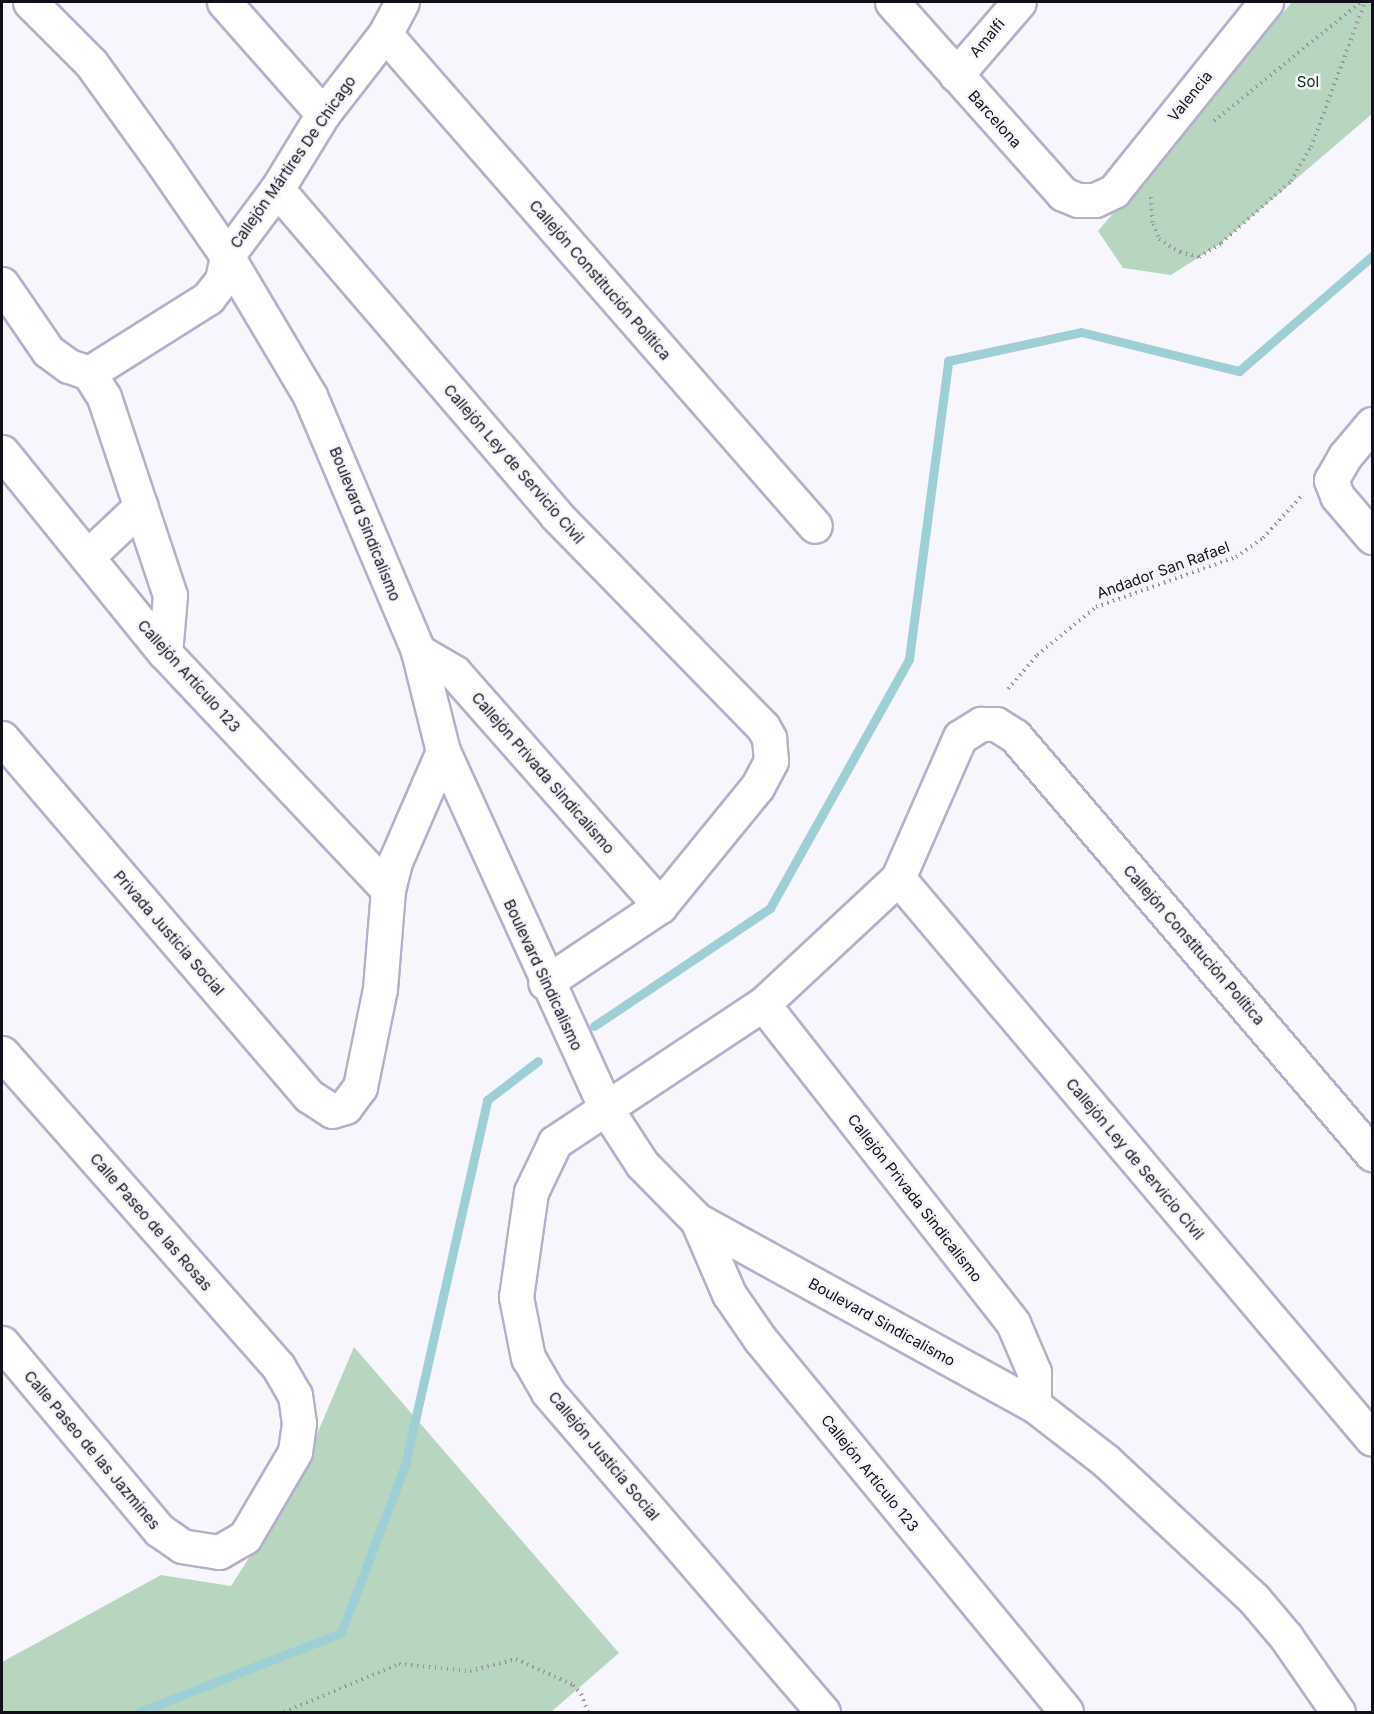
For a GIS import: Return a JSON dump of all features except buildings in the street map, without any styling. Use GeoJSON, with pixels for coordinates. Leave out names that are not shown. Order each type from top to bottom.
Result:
{"type":"FeatureCollection","features":[{"type":"Feature","properties":{"kind":"street","name":"Boulevard Sindicalismo"},"geometry":{"type":"LineString","coordinates":[[30,2],[91,63],[227,256],[326,428],[418,651],[443,751],[545,983],[605,1107],[642,1164],[697,1220],[1034,1405],[1105,1460],[1254,1599],[1286,1637],[1338,1713]]}},
{"type":"Feature","properties":{"kind":"street"},"geometry":{"type":"LineString","coordinates":[[224,2],[322,114]]}},
{"type":"Feature","properties":{"kind":"street","name":"Callejón Mártires De Chicago"},"geometry":{"type":"LineString","coordinates":[[89,373],[208,298],[222,280],[227,256],[277,189],[322,114],[385,34],[402,2]]}},
{"type":"Feature","properties":{"kind":"street","name":"Barcelona"},"geometry":{"type":"LineString","coordinates":[[892,2],[1063,194],[1078,200],[1095,200],[1114,190]]}},
{"type":"Feature","properties":{"kind":"street","name":"Amalfi"},"geometry":{"type":"LineString","coordinates":[[956,75],[1019,2]]}},
{"type":"Feature","properties":{"kind":"street","name":"Valencia"},"geometry":{"type":"LineString","coordinates":[[1114,190],[1266,2]]}},
{"type":"Feature","properties":{"kind":"street","name":"Callejón Constitución Política"},"geometry":{"type":"LineString","coordinates":[[385,34],[815,526]]}},
{"type":"Feature","properties":{"kind":"street","name":"Callejón Ley de Servicio Civil"},"geometry":{"type":"LineString","coordinates":[[277,189],[556,515],[763,727],[771,749],[765,775],[713,846],[660,906]]}},
{"type":"Feature","properties":{"kind":"street"},"geometry":{"type":"LineString","coordinates":[[2,284],[48,351],[69,366],[89,373],[104,397],[170,595],[165,653]]}},
{"type":"Feature","properties":{"kind":"street"},"geometry":{"type":"LineString","coordinates":[[1372,424],[1344,456],[1331,480],[1337,495],[1372,537]]}},
{"type":"Feature","properties":{"kind":"street","name":"Callejón Artículo 123"},"geometry":{"type":"LineString","coordinates":[[2,452],[165,653],[388,890]]}},
{"type":"Feature","properties":{"kind":"street"},"geometry":{"type":"LineString","coordinates":[[87,557],[141,506]]}},
{"type":"Feature","properties":{"kind":"street","name":"Callejón Privada Sindicalismo"},"geometry":{"type":"LineString","coordinates":[[418,651],[454,672],[660,906]]}},
{"type":"Feature","properties":{"kind":"street","name":"Callejón Constitución Política"},"geometry":{"type":"LineString","coordinates":[[898,878],[960,737],[981,724],[996,724],[1014,736],[1372,1154]]}},
{"type":"Feature","properties":{"kind":"street","name":"Privada Justicia Social"},"geometry":{"type":"LineString","coordinates":[[2,738],[309,1096],[332,1111],[345,1107],[360,1087],[380,989],[388,890]]}},
{"type":"Feature","properties":{"kind":"street"},"geometry":{"type":"LineString","coordinates":[[388,890],[395,862],[443,751]]}},
{"type":"Feature","properties":{"kind":"street","name":"Callejón Ley de Servicio Civil"},"geometry":{"type":"LineString","coordinates":[[898,878],[1372,1439]]}},
{"type":"Feature","properties":{"kind":"street","name":"Callejón Justicia Social"},"geometry":{"type":"LineString","coordinates":[[823,1713],[548,1392],[528,1358],[516,1297],[531,1192],[555,1142],[763,1004],[898,878]]}},
{"type":"Feature","properties":{"kind":"street"},"geometry":{"type":"LineString","coordinates":[[545,983],[660,906]]}},
{"type":"Feature","properties":{"kind":"street","name":"Callejón Privada Sindicalismo"},"geometry":{"type":"LineString","coordinates":[[763,1004],[1013,1323],[1034,1372],[1034,1405]]}},
{"type":"Feature","properties":{"kind":"street","name":"Calle Paseo de las Rosas"},"geometry":{"type":"LineString","coordinates":[[2,1053],[278,1366],[295,1395]]}},
{"type":"Feature","properties":{"kind":"street","name":"Callejón Artículo 123"},"geometry":{"type":"LineString","coordinates":[[697,1220],[729,1294],[760,1339],[1066,1713]]}},
{"type":"Feature","properties":{"kind":"street","name":"Calle Paseo de las Jazmines"},"geometry":{"type":"LineString","coordinates":[[2,1343],[159,1530],[182,1546],[205,1552],[219,1552],[245,1538],[295,1452],[299,1423],[295,1395]]}},
{"type":"Feature","properties":{"kind":"path"},"geometry":{"type":"LineString","coordinates":[[1206,128],[1363,2]]}},
{"type":"Feature","properties":{"kind":"path"},"geometry":{"type":"LineString","coordinates":[[1154,186],[1153,224],[1160,239],[1180,252],[1199,257],[1221,243],[1291,181],[1311,147],[1363,2]]}},
{"type":"Feature","properties":{"kind":"path","name":"Andador San Rafael"},"geometry":{"type":"LineString","coordinates":[[1008,689],[1036,656],[1096,607],[1236,557],[1263,538],[1308,488],[1331,480]]}},
{"type":"Feature","properties":{"kind":"path"},"geometry":{"type":"LineString","coordinates":[[284,1713],[399,1664],[470,1671],[516,1659],[573,1685],[581,1694],[588,1713]]}},
{"type":"Feature","properties":{"kind":"green space","name":"Sol"},"geometry":{"type":"Polygon","coordinates":[[[1292,2],[1372,2],[1372,114],[1221,243],[1171,275],[1123,268],[1098,231],[1292,2]]]}},
{"type":"Feature","properties":{"kind":"green space"},"geometry":{"type":"Polygon","coordinates":[[[354,1347],[619,1653],[551,1712],[2,1712],[2,1662],[161,1575],[231,1586],[295,1486],[354,1347]]]}},
{"type":"Feature","properties":{"kind":"waterway"},"geometry":{"type":"LineString","coordinates":[[594,1026],[770,908],[909,659],[948,361],[1081,332],[1239,371],[1372,256]]}},
{"type":"Feature","properties":{"kind":"waterway"},"geometry":{"type":"LineString","coordinates":[[139,1712],[341,1633],[405,1465],[487,1100],[538,1061]]}}]}
